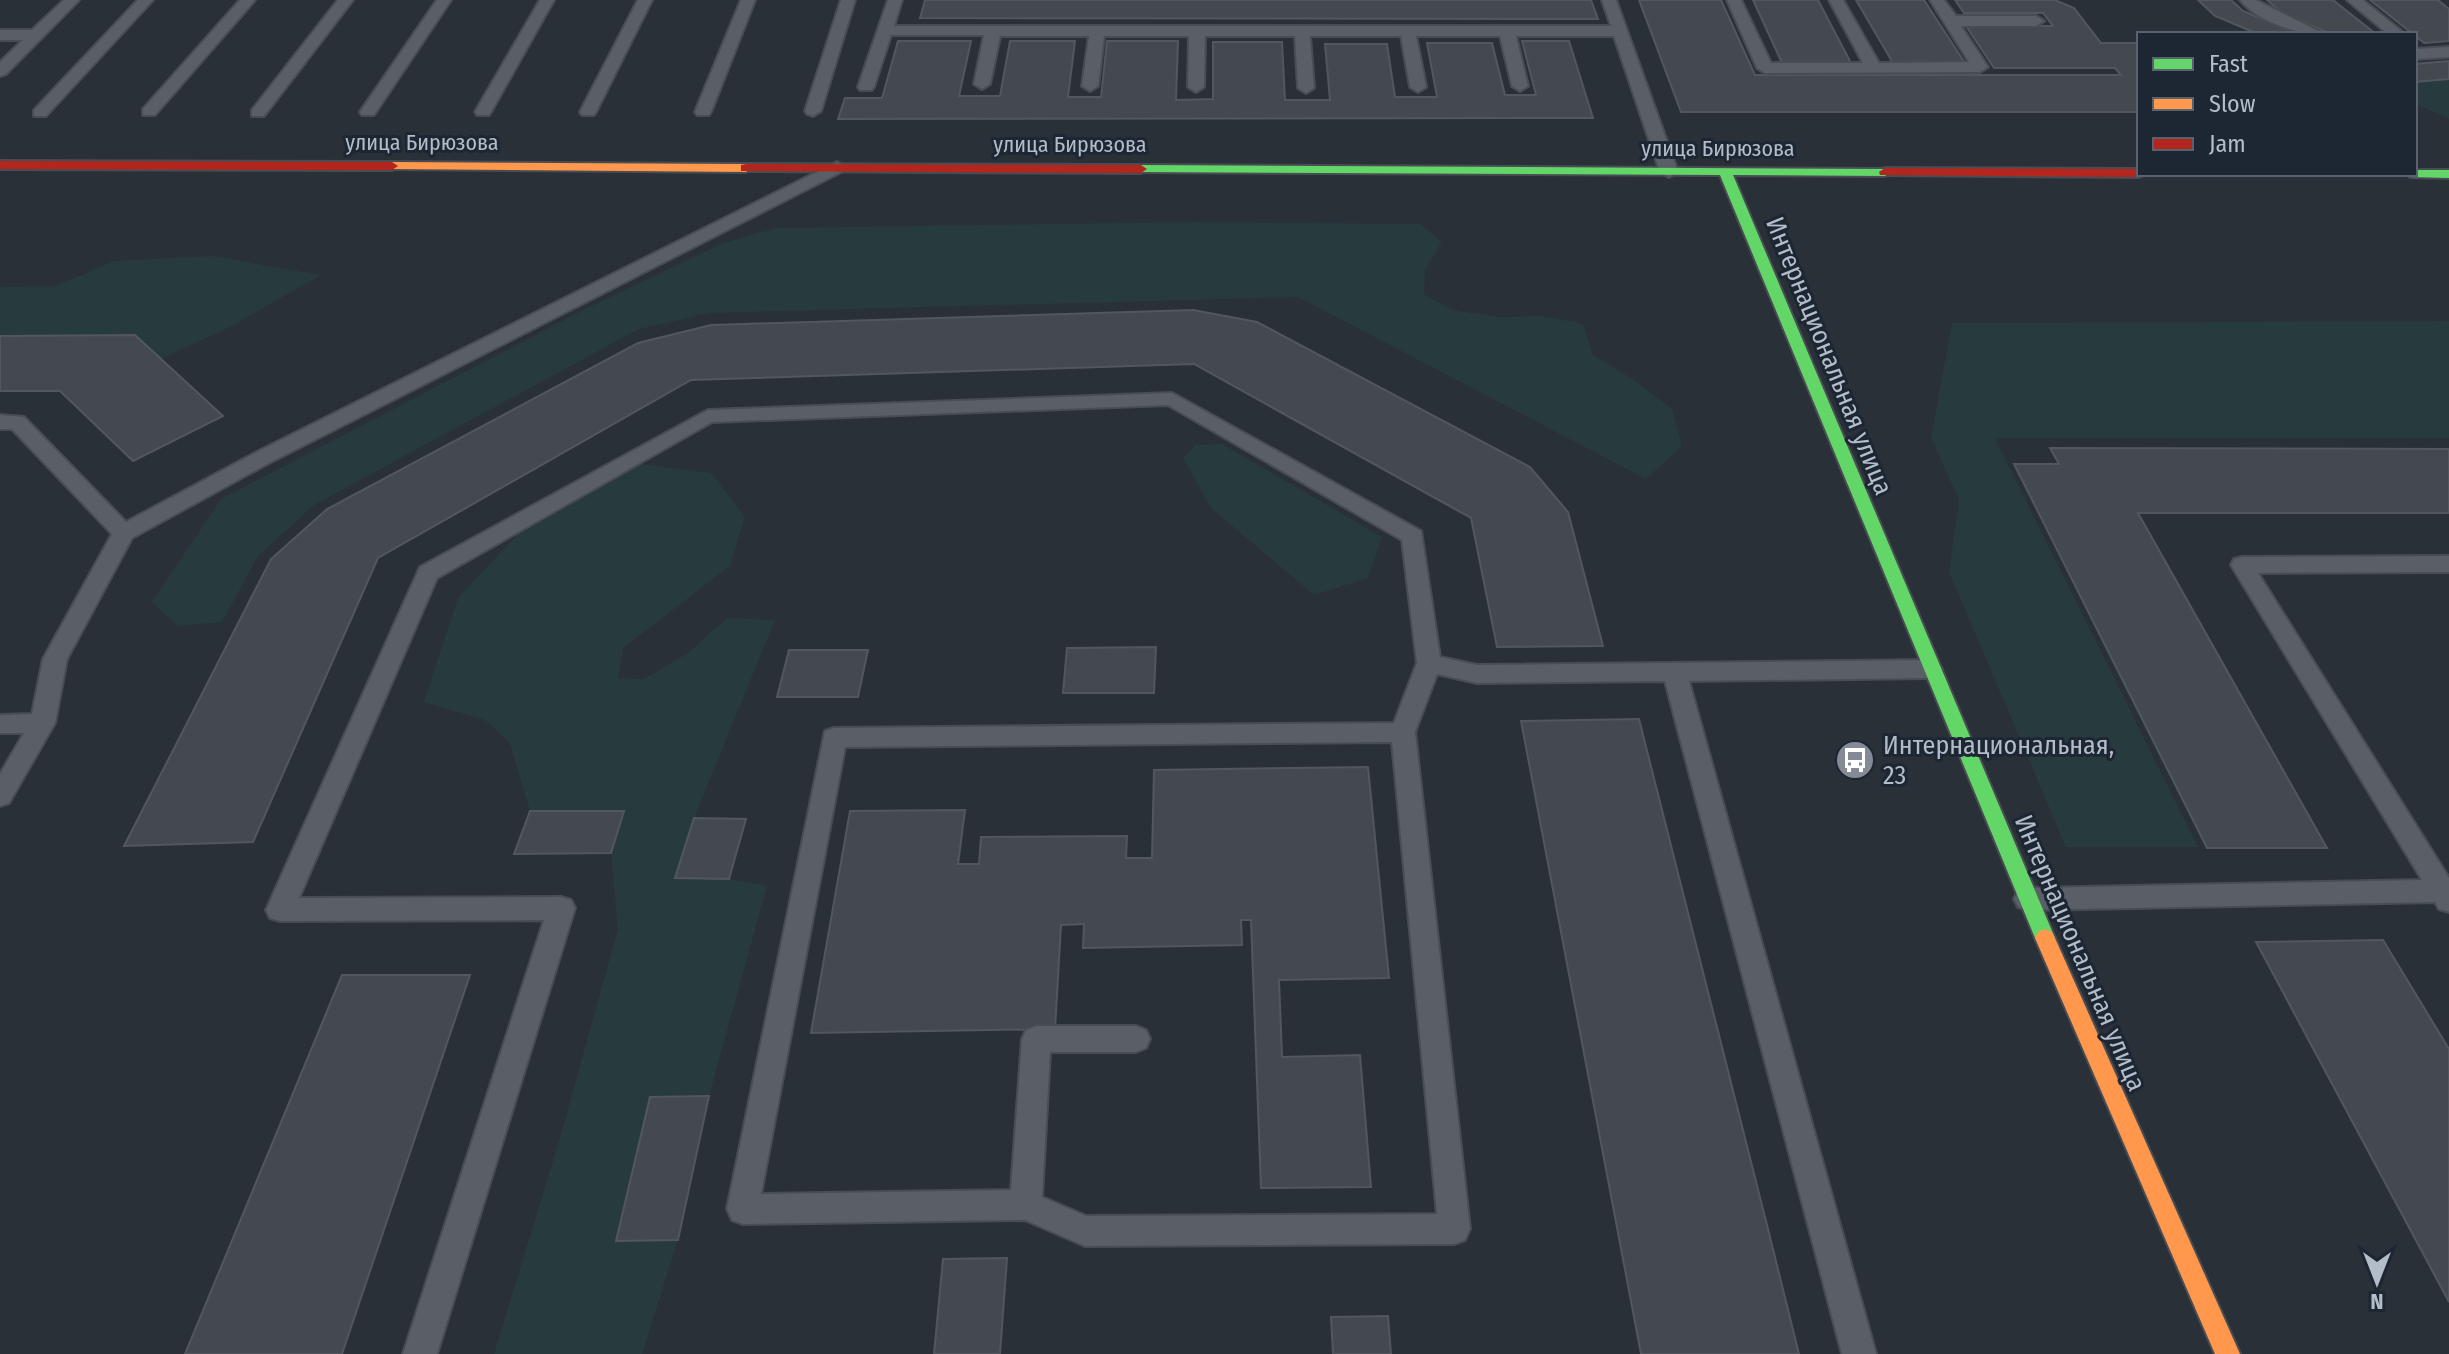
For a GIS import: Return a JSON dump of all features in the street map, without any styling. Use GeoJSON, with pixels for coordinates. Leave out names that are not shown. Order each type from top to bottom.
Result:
{"type":"FeatureCollection","features":[{"type":"Feature","properties":{"kind":"main road","name":"улица Бирюзова"},"geometry":{"type":"LineString","coordinates":[[0,165],[2137,173]]}},
{"type":"Feature","properties":{"kind":"main road","name":"Интернациональная улица"},"geometry":{"type":"LineString","coordinates":[[1725,172],[1930,669],[2228,1354]]}},
{"type":"Feature","properties":{"kind":"main road"},"geometry":{"type":"LineString","coordinates":[[2417,174],[2449,174]]}},
{"type":"Feature","properties":{"kind":"lane"},"geometry":{"type":"LineString","coordinates":[[0,71],[72,0]]}},
{"type":"Feature","properties":{"kind":"lane"},"geometry":{"type":"LineString","coordinates":[[40,113],[146,0]]}},
{"type":"Feature","properties":{"kind":"lane"},"geometry":{"type":"LineString","coordinates":[[149,112],[248,0]]}},
{"type":"Feature","properties":{"kind":"lane"},"geometry":{"type":"LineString","coordinates":[[258,113],[346,0]]}},
{"type":"Feature","properties":{"kind":"lane"},"geometry":{"type":"LineString","coordinates":[[368,112],[444,0]]}},
{"type":"Feature","properties":{"kind":"lane"},"geometry":{"type":"LineString","coordinates":[[483,112],[547,0]]}},
{"type":"Feature","properties":{"kind":"lane"},"geometry":{"type":"LineString","coordinates":[[588,112],[645,0]]}},
{"type":"Feature","properties":{"kind":"lane"},"geometry":{"type":"LineString","coordinates":[[703,112],[748,0]]}},
{"type":"Feature","properties":{"kind":"lane"},"geometry":{"type":"LineString","coordinates":[[813,111],[848,0]]}},
{"type":"Feature","properties":{"kind":"lane"},"geometry":{"type":"LineString","coordinates":[[866,87],[895,0]]}},
{"type":"Feature","properties":{"kind":"lane"},"geometry":{"type":"LineString","coordinates":[[1609,0],[1669,172]]}},
{"type":"Feature","properties":{"kind":"lane"},"geometry":{"type":"LineString","coordinates":[[1734,0],[1765,68],[1980,67],[1937,0]]}},
{"type":"Feature","properties":{"kind":"lane"},"geometry":{"type":"LineString","coordinates":[[1836,0],[1874,68]]}},
{"type":"Feature","properties":{"kind":"lane"},"geometry":{"type":"LineString","coordinates":[[2247,0],[2257,9],[2311,32]]}},
{"type":"Feature","properties":{"kind":"lane"},"geometry":{"type":"LineString","coordinates":[[2354,0],[2394,32]]}},
{"type":"Feature","properties":{"kind":"lane"},"geometry":{"type":"LineString","coordinates":[[1951,21],[2036,21]]}},
{"type":"Feature","properties":{"kind":"lane"},"geometry":{"type":"LineString","coordinates":[[885,30],[1619,31]]}},
{"type":"Feature","properties":{"kind":"lane"},"geometry":{"type":"LineString","coordinates":[[982,84],[993,31]]}},
{"type":"Feature","properties":{"kind":"lane"},"geometry":{"type":"LineString","coordinates":[[1090,86],[1097,31]]}},
{"type":"Feature","properties":{"kind":"lane"},"geometry":{"type":"LineString","coordinates":[[1196,87],[1197,31]]}},
{"type":"Feature","properties":{"kind":"lane"},"geometry":{"type":"LineString","coordinates":[[1302,31],[1306,88]]}},
{"type":"Feature","properties":{"kind":"lane"},"geometry":{"type":"LineString","coordinates":[[1408,31],[1418,87]]}},
{"type":"Feature","properties":{"kind":"lane"},"geometry":{"type":"LineString","coordinates":[[1507,31],[1520,86]]}},
{"type":"Feature","properties":{"kind":"lane"},"geometry":{"type":"LineString","coordinates":[[0,35],[36,35]]}},
{"type":"Feature","properties":{"kind":"lane"},"geometry":{"type":"LineString","coordinates":[[2417,52],[2449,52]]}},
{"type":"Feature","properties":{"kind":"lane"},"geometry":{"type":"LineString","coordinates":[[0,796],[43,723],[55,659],[124,533],[260,459],[837,167]]}},
{"type":"Feature","properties":{"kind":"lane"},"geometry":{"type":"LineString","coordinates":[[420,1354],[561,908],[280,910],[428,573],[708,416],[1172,399],[1413,536],[1429,663],[1403,732],[1454,1229],[1085,1231],[1026,1205],[743,1209],[834,738],[1403,732]]}},
{"type":"Feature","properties":{"kind":"lane"},"geometry":{"type":"LineString","coordinates":[[0,422],[17,422],[124,533]]}},
{"type":"Feature","properties":{"kind":"lane"},"geometry":{"type":"LineString","coordinates":[[2446,896],[2242,565],[2449,564]]}},
{"type":"Feature","properties":{"kind":"lane"},"geometry":{"type":"LineString","coordinates":[[1429,663],[1477,674],[1930,669]]}},
{"type":"Feature","properties":{"kind":"lane"},"geometry":{"type":"LineString","coordinates":[[1675,674],[1859,1354]]}},
{"type":"Feature","properties":{"kind":"lane"},"geometry":{"type":"LineString","coordinates":[[0,724],[43,723]]}},
{"type":"Feature","properties":{"kind":"lane"},"geometry":{"type":"LineString","coordinates":[[2028,899],[2446,896]]}},
{"type":"Feature","properties":{"kind":"lane"},"geometry":{"type":"LineString","coordinates":[[1026,1205],[1036,1039],[1136,1039]]}},
{"type":"Feature","properties":{"kind":"green space"},"geometry":{"type":"Polygon","coordinates":[[[2449,79],[2449,119],[2418,105],[2417,82],[2449,79]]]}},
{"type":"Feature","properties":{"kind":"green space"},"geometry":{"type":"Polygon","coordinates":[[[1196,222],[1420,224],[1442,242],[1425,270],[1424,294],[1452,310],[1498,317],[1543,316],[1583,324],[1593,355],[1631,378],[1672,409],[1682,446],[1646,479],[1298,297],[710,313],[639,329],[314,505],[258,556],[222,622],[178,626],[152,602],[221,499],[589,307],[723,243],[777,228],[1196,222]]]}},
{"type":"Feature","properties":{"kind":"green space"},"geometry":{"type":"Polygon","coordinates":[[[211,256],[321,275],[230,327],[158,360],[0,355],[0,287],[56,286],[114,261],[211,256]]]}},
{"type":"Feature","properties":{"kind":"green space"},"geometry":{"type":"Polygon","coordinates":[[[2449,321],[2449,438],[1995,438],[2198,847],[2066,847],[1949,572],[1959,500],[1931,437],[1952,323],[2449,321]]]}},
{"type":"Feature","properties":{"kind":"green space"},"geometry":{"type":"Polygon","coordinates":[[[1222,444],[1382,537],[1368,578],[1314,595],[1211,508],[1183,458],[1195,445],[1222,444]]]}},
{"type":"Feature","properties":{"kind":"green space"},"geometry":{"type":"Polygon","coordinates":[[[640,464],[711,473],[745,517],[730,566],[623,648],[618,678],[644,679],[688,653],[727,618],[775,620],[694,818],[675,877],[729,879],[767,886],[709,1096],[650,1097],[616,1240],[678,1240],[642,1354],[494,1354],[557,1148],[618,929],[611,853],[623,811],[530,811],[510,743],[485,720],[424,702],[458,598],[518,534],[640,464]]]}},
{"type":"Feature","properties":{"kind":"building"},"geometry":{"type":"Polygon","coordinates":[[[925,0],[1591,0],[1598,19],[920,18],[925,0]]]}},
{"type":"Feature","properties":{"kind":"building"},"geometry":{"type":"Polygon","coordinates":[[[1639,0],[1721,0],[1755,75],[2121,75],[2115,68],[1994,68],[1966,26],[2053,26],[2043,13],[1964,13],[1955,0],[2055,0],[2074,8],[2101,43],[2137,43],[2137,112],[1681,112],[1639,0]]]}},
{"type":"Feature","properties":{"kind":"building"},"geometry":{"type":"Polygon","coordinates":[[[1753,0],[1818,0],[1851,63],[1782,63],[1753,0]]]}},
{"type":"Feature","properties":{"kind":"building"},"geometry":{"type":"Polygon","coordinates":[[[1856,0],[1924,0],[1965,63],[1893,63],[1856,0]]]}},
{"type":"Feature","properties":{"kind":"building"},"geometry":{"type":"Polygon","coordinates":[[[2198,0],[2231,0],[2243,11],[2293,32],[2253,32],[2215,16],[2198,0]]]}},
{"type":"Feature","properties":{"kind":"building"},"geometry":{"type":"Polygon","coordinates":[[[2267,0],[2333,0],[2373,32],[2326,32],[2282,13],[2267,0]]]}},
{"type":"Feature","properties":{"kind":"building"},"geometry":{"type":"Polygon","coordinates":[[[2370,0],[2438,0],[2449,9],[2449,41],[2424,43],[2417,37],[2417,32],[2410,32],[2370,0]]]}},
{"type":"Feature","properties":{"kind":"building"},"geometry":{"type":"Polygon","coordinates":[[[898,41],[971,41],[959,96],[1000,96],[1010,41],[1075,41],[1068,97],[1101,97],[1107,41],[1178,41],[1176,100],[1213,99],[1213,42],[1282,42],[1285,100],[1330,100],[1325,44],[1387,44],[1395,97],[1437,97],[1427,43],[1492,43],[1505,95],[1536,95],[1522,41],[1569,41],[1593,118],[838,119],[845,98],[882,98],[898,41]]]}},
{"type":"Feature","properties":{"kind":"building"},"geometry":{"type":"Polygon","coordinates":[[[2449,61],[2449,79],[2417,82],[2417,64],[2449,61]]]}},
{"type":"Feature","properties":{"kind":"building"},"geometry":{"type":"Polygon","coordinates":[[[1193,310],[1257,322],[1530,467],[1568,512],[1603,646],[1497,647],[1471,518],[1194,364],[691,380],[378,558],[253,842],[124,846],[271,559],[327,509],[638,343],[711,325],[1193,310]]]}},
{"type":"Feature","properties":{"kind":"building"},"geometry":{"type":"Polygon","coordinates":[[[135,335],[223,416],[133,461],[60,391],[0,391],[0,336],[135,335]]]}},
{"type":"Feature","properties":{"kind":"building"},"geometry":{"type":"Polygon","coordinates":[[[2050,448],[2449,449],[2449,513],[2138,513],[2327,848],[2207,848],[2014,464],[2059,464],[2050,448]]]}},
{"type":"Feature","properties":{"kind":"building"},"geometry":{"type":"Polygon","coordinates":[[[1156,647],[1154,693],[1063,693],[1067,648],[1156,647]]]}},
{"type":"Feature","properties":{"kind":"building"},"geometry":{"type":"Polygon","coordinates":[[[789,650],[868,650],[858,697],[777,697],[789,650]]]}},
{"type":"Feature","properties":{"kind":"building"},"geometry":{"type":"Polygon","coordinates":[[[1639,719],[1799,1354],[1641,1354],[1521,721],[1639,719]]]}},
{"type":"Feature","properties":{"kind":"building"},"geometry":{"type":"Polygon","coordinates":[[[1368,767],[1389,978],[1279,980],[1282,1057],[1360,1055],[1371,1187],[1261,1188],[1251,920],[1241,920],[1242,945],[1083,948],[1084,924],[1061,925],[1055,1029],[811,1033],[850,811],[965,810],[958,864],[979,864],[981,837],[1127,836],[1126,858],[1152,858],[1154,770],[1368,767]]]}},
{"type":"Feature","properties":{"kind":"building"},"geometry":{"type":"Polygon","coordinates":[[[530,811],[624,811],[611,853],[514,854],[530,811]]]}},
{"type":"Feature","properties":{"kind":"building"},"geometry":{"type":"Polygon","coordinates":[[[694,818],[746,819],[729,879],[675,878],[694,818]]]}},
{"type":"Feature","properties":{"kind":"building"},"geometry":{"type":"Polygon","coordinates":[[[2383,940],[2449,1049],[2449,1302],[2256,942],[2383,940]]]}},
{"type":"Feature","properties":{"kind":"building"},"geometry":{"type":"Polygon","coordinates":[[[342,975],[470,975],[342,1354],[185,1354],[342,975]]]}},
{"type":"Feature","properties":{"kind":"building"},"geometry":{"type":"Polygon","coordinates":[[[709,1096],[678,1240],[616,1241],[650,1097],[709,1096]]]}},
{"type":"Feature","properties":{"kind":"building"},"geometry":{"type":"Polygon","coordinates":[[[1007,1258],[1000,1354],[934,1354],[943,1259],[1007,1258]]]}},
{"type":"Feature","properties":{"kind":"building"},"geometry":{"type":"Polygon","coordinates":[[[1388,1316],[1391,1354],[1333,1354],[1331,1317],[1388,1316]]]}},
{"type":"Feature","properties":{"kind":"traffic: fast"},"geometry":{"type":"LineString","coordinates":[[1141,169],[1885,172]]}},
{"type":"Feature","properties":{"kind":"traffic: fast"},"geometry":{"type":"LineString","coordinates":[[1725,172],[2045,938]]}},
{"type":"Feature","properties":{"kind":"traffic: fast"},"geometry":{"type":"LineString","coordinates":[[2417,174],[2449,174]]}},
{"type":"Feature","properties":{"kind":"traffic: slow"},"geometry":{"type":"LineString","coordinates":[[392,166],[746,168]]}},
{"type":"Feature","properties":{"kind":"traffic: slow"},"geometry":{"type":"LineString","coordinates":[[2045,938],[2228,1354]]}},
{"type":"Feature","properties":{"kind":"traffic: jam"},"geometry":{"type":"LineString","coordinates":[[0,165],[392,166]]}},
{"type":"Feature","properties":{"kind":"traffic: jam"},"geometry":{"type":"LineString","coordinates":[[746,168],[1141,169]]}},
{"type":"Feature","properties":{"kind":"traffic: jam"},"geometry":{"type":"LineString","coordinates":[[1885,172],[2137,173]]}},
{"type":"Feature","properties":{"kind":"place","name":"Интернациональная, 23"},"geometry":{"type":"Point","coordinates":[1855,760]}}]}
